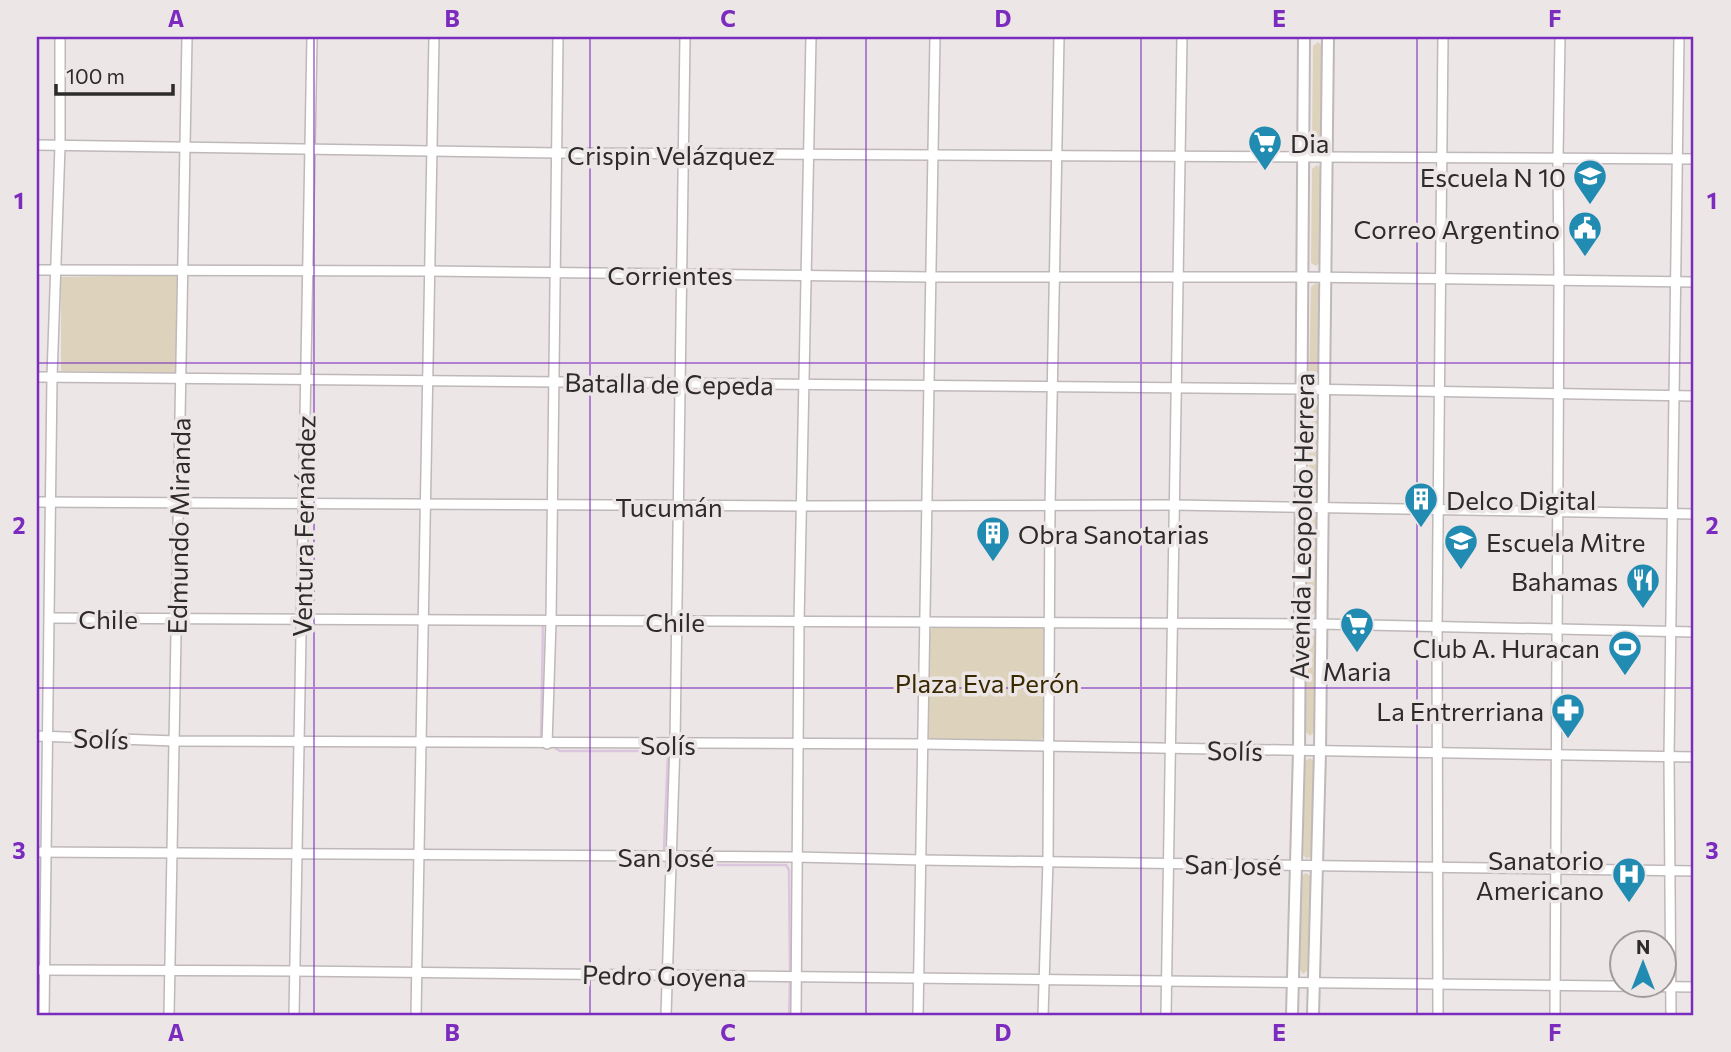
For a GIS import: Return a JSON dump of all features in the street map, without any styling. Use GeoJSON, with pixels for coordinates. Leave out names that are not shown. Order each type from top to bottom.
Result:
{"type":"FeatureCollection","features":[{"type":"Feature","properties":{"kind":"street"},"geometry":{"type":"LineString","coordinates":[[44,1015],[41,970],[41,853],[50,618],[52,377],[60,146],[60,37]]}},
{"type":"Feature","properties":{"kind":"street","name":"Edmundo Miranda"},"geometry":{"type":"LineString","coordinates":[[169,1015],[187,37]]}},
{"type":"Feature","properties":{"kind":"street","name":"Ventura Fernández"},"geometry":{"type":"LineString","coordinates":[[294,1015],[312,37]]}},
{"type":"Feature","properties":{"kind":"street"},"geometry":{"type":"LineString","coordinates":[[416,1015],[434,37]]}},
{"type":"Feature","properties":{"kind":"street"},"geometry":{"type":"LineString","coordinates":[[547,744],[558,37]]}},
{"type":"Feature","properties":{"kind":"street"},"geometry":{"type":"LineString","coordinates":[[666,1015],[675,743],[685,37]]}},
{"type":"Feature","properties":{"kind":"street"},"geometry":{"type":"LineString","coordinates":[[796,1015],[799,622],[811,37]]}},
{"type":"Feature","properties":{"kind":"street"},"geometry":{"type":"LineString","coordinates":[[919,1015],[935,37]]}},
{"type":"Feature","properties":{"kind":"street"},"geometry":{"type":"LineString","coordinates":[[1043,1015],[1048,861],[1050,506],[1059,37]]}},
{"type":"Feature","properties":{"kind":"street"},"geometry":{"type":"LineString","coordinates":[[1166,1015],[1182,37]]}},
{"type":"Feature","properties":{"kind":"street","name":"Avenida Leopoldo Herrera"},"geometry":{"type":"LineString","coordinates":[[1292,1015],[1299,751],[1304,37]]}},
{"type":"Feature","properties":{"kind":"street","name":"Avenida Leopoldo Herrera"},"geometry":{"type":"LineString","coordinates":[[1313,1015],[1320,751],[1328,37]]}},
{"type":"Feature","properties":{"kind":"street"},"geometry":{"type":"LineString","coordinates":[[1438,1015],[1437,626],[1443,37]]}},
{"type":"Feature","properties":{"kind":"street"},"geometry":{"type":"LineString","coordinates":[[1555,1015],[1560,37]]}},
{"type":"Feature","properties":{"kind":"street"},"geometry":{"type":"LineString","coordinates":[[1671,930],[1669,757],[1679,37]]}},
{"type":"Feature","properties":{"kind":"street","name":"Crispin Velázquez"},"geometry":{"type":"LineString","coordinates":[[37,145],[557,153],[1694,159]]}},
{"type":"Feature","properties":{"kind":"street","name":"Corrientes"},"geometry":{"type":"LineString","coordinates":[[37,270],[1303,277],[1694,282]]}},
{"type":"Feature","properties":{"kind":"street","name":"Batalla de Cepeda"},"geometry":{"type":"LineString","coordinates":[[37,377],[1302,389],[1694,396]]}},
{"type":"Feature","properties":{"kind":"street","name":"Tucumán"},"geometry":{"type":"LineString","coordinates":[[37,502],[677,506],[1174,505],[1694,514]]}},
{"type":"Feature","properties":{"kind":"street","name":"Chile"},"geometry":{"type":"LineString","coordinates":[[50,618],[1321,624],[1694,632]]}},
{"type":"Feature","properties":{"kind":"street","name":"Solís"},"geometry":{"type":"LineString","coordinates":[[37,736],[175,741],[923,744],[1694,757]]}},
{"type":"Feature","properties":{"kind":"street","name":"San José"},"geometry":{"type":"LineString","coordinates":[[41,853],[295,852],[796,857],[1694,872]]}},
{"type":"Feature","properties":{"kind":"street","name":"Pedro Goyena"},"geometry":{"type":"LineString","coordinates":[[41,970],[795,976],[1608,987]]}},
{"type":"Feature","properties":{"kind":"green space"},"geometry":{"type":"Polygon","coordinates":[[[1318,42],[1322,46],[1322,138],[1317,143],[1312,140],[1313,46],[1318,42]]]}},
{"type":"Feature","properties":{"kind":"green space"},"geometry":{"type":"Polygon","coordinates":[[[1317,165],[1322,169],[1321,262],[1316,266],[1311,263],[1312,169],[1317,165]]]}},
{"type":"Feature","properties":{"kind":"green space"},"geometry":{"type":"Polygon","coordinates":[[[177,275],[176,373],[61,371],[61,277],[177,275]]]}},
{"type":"Feature","properties":{"kind":"green space"},"geometry":{"type":"Polygon","coordinates":[[[1316,283],[1321,287],[1319,380],[1314,384],[1309,381],[1311,287],[1316,283]]]}},
{"type":"Feature","properties":{"kind":"green space"},"geometry":{"type":"Polygon","coordinates":[[[1314,398],[1319,402],[1318,496],[1313,499],[1309,496],[1309,402],[1314,398]]]}},
{"type":"Feature","properties":{"kind":"green space"},"geometry":{"type":"Polygon","coordinates":[[[1313,515],[1318,518],[1316,611],[1311,616],[1306,612],[1308,518],[1313,515]]]}},
{"type":"Feature","properties":{"kind":"green space","name":"Plaza Eva Perón"},"geometry":{"type":"Polygon","coordinates":[[[933,625],[1042,626],[1046,631],[1045,733],[1041,740],[929,738],[929,634],[933,625]]]}},
{"type":"Feature","properties":{"kind":"green space"},"geometry":{"type":"Polygon","coordinates":[[[1308,635],[1313,635],[1316,639],[1315,731],[1310,736],[1306,732],[1308,635]]]}},
{"type":"Feature","properties":{"kind":"green space"},"geometry":{"type":"Polygon","coordinates":[[[1310,758],[1315,762],[1312,855],[1307,859],[1303,855],[1305,761],[1310,758]]]}},
{"type":"Feature","properties":{"kind":"green space"},"geometry":{"type":"Polygon","coordinates":[[[1306,873],[1311,877],[1309,969],[1303,974],[1299,969],[1301,876],[1306,873]]]}},
{"type":"Feature","properties":{"kind":"waterway"},"geometry":{"type":"LineString","coordinates":[[543,625],[543,740]]}},
{"type":"Feature","properties":{"kind":"waterway"},"geometry":{"type":"LineString","coordinates":[[552,746],[560,751],[661,751],[668,754],[664,849],[667,852]]}},
{"type":"Feature","properties":{"kind":"waterway"},"geometry":{"type":"LineString","coordinates":[[678,860],[686,865],[786,865],[789,870],[790,973]]}},
{"type":"Feature","properties":{"kind":"waterway"},"geometry":{"type":"LineString","coordinates":[[789,1015],[790,980]]}},
{"type":"Feature","properties":{"kind":"place","name":"Dia"},"geometry":{"type":"Point","coordinates":[1265,172]}},
{"type":"Feature","properties":{"kind":"place","name":"Escuela N 10"},"geometry":{"type":"Point","coordinates":[1590,206]}},
{"type":"Feature","properties":{"kind":"place","name":"Correo Argentino"},"geometry":{"type":"Point","coordinates":[1585,258]}},
{"type":"Feature","properties":{"kind":"place","name":"Delco Digital"},"geometry":{"type":"Point","coordinates":[1421,529]}},
{"type":"Feature","properties":{"kind":"place","name":"Obra Sanotarias"},"geometry":{"type":"Point","coordinates":[993,563]}},
{"type":"Feature","properties":{"kind":"place","name":"Escuela Mitre"},"geometry":{"type":"Point","coordinates":[1461,571]}},
{"type":"Feature","properties":{"kind":"place","name":"Bahamas"},"geometry":{"type":"Point","coordinates":[1643,610]}},
{"type":"Feature","properties":{"kind":"place","name":"Maria"},"geometry":{"type":"Point","coordinates":[1357,654]}},
{"type":"Feature","properties":{"kind":"place","name":"Club A. Huracan"},"geometry":{"type":"Point","coordinates":[1625,677]}},
{"type":"Feature","properties":{"kind":"place","name":"La Entrerriana"},"geometry":{"type":"Point","coordinates":[1568,740]}},
{"type":"Feature","properties":{"kind":"place","name":"Sanatorio Americano"},"geometry":{"type":"Point","coordinates":[1629,904]}}]}
